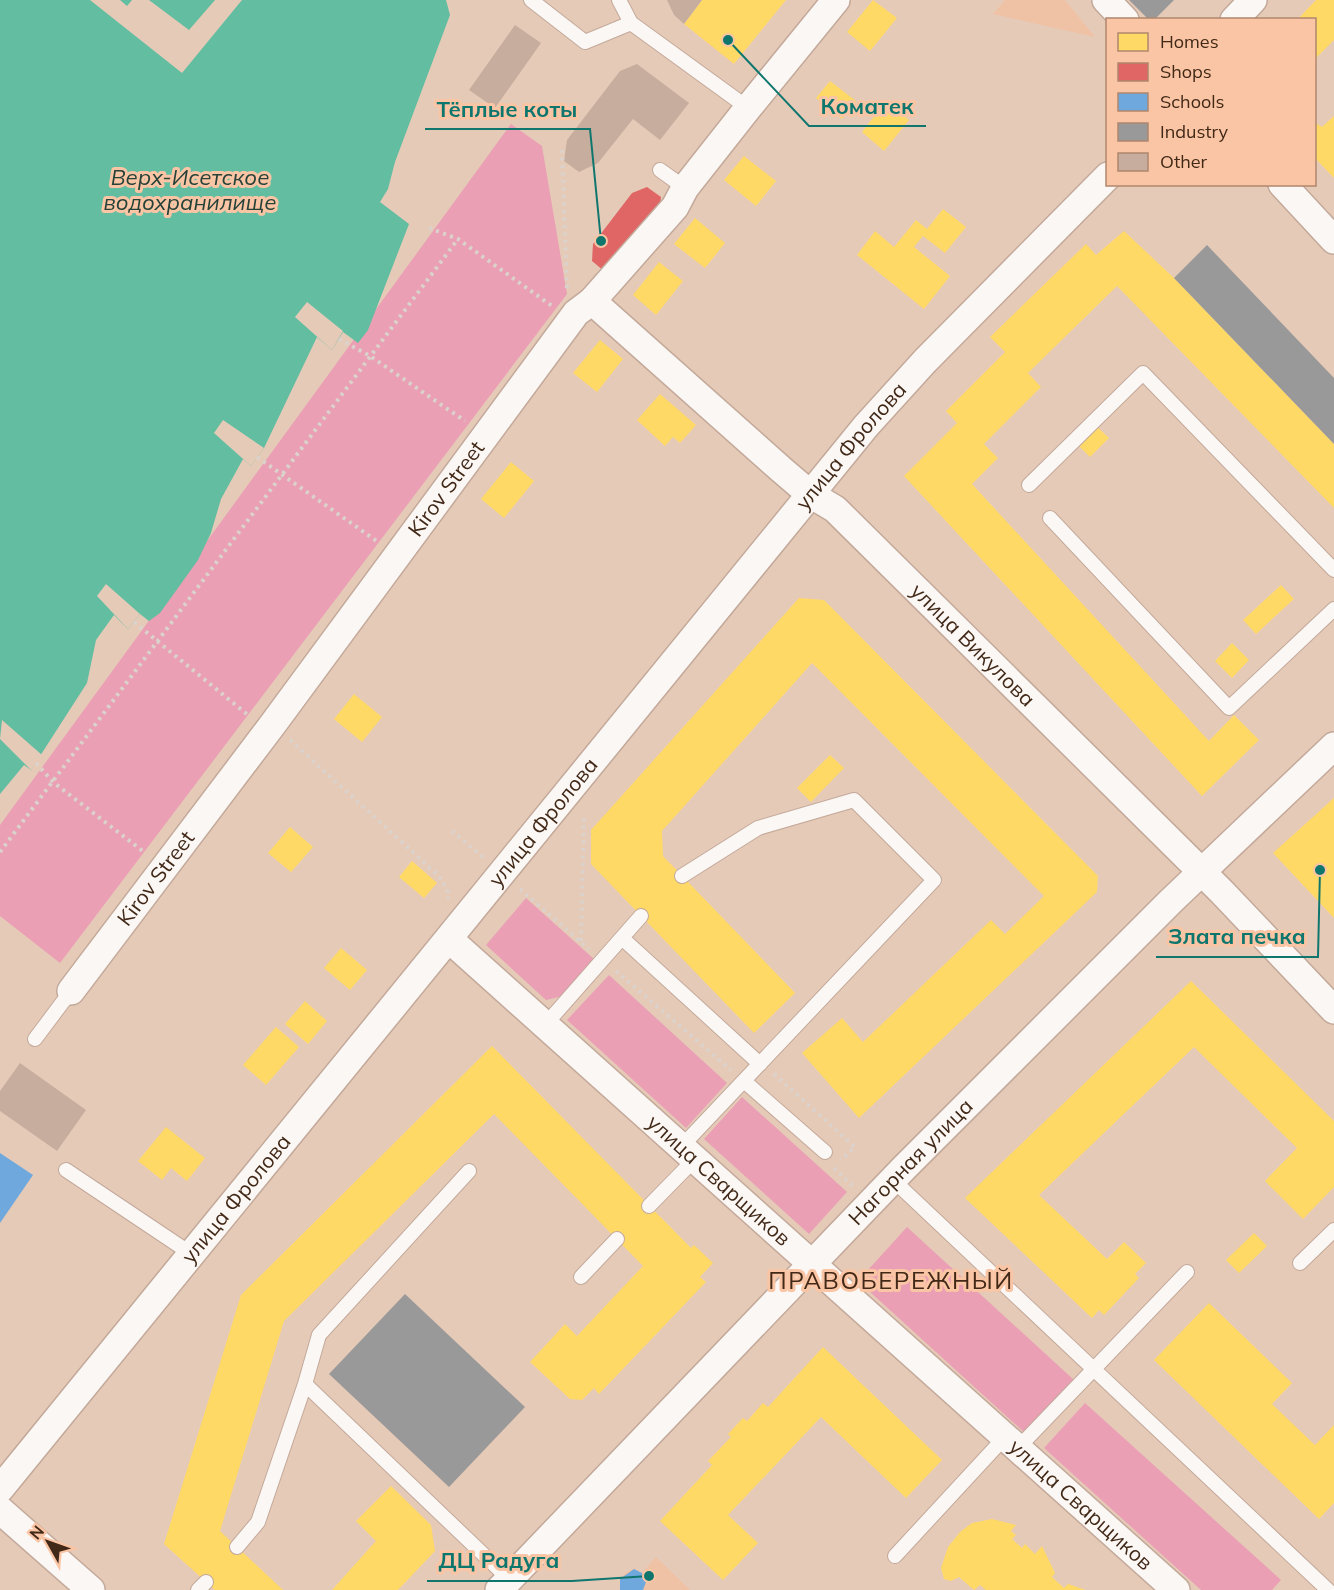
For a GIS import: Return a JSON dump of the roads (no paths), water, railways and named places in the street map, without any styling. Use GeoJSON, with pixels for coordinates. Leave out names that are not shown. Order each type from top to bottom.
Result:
{"type":"FeatureCollection","features":[{"type":"Feature","properties":{"kind":"street","name":"Kirov Street"},"geometry":{"type":"LineString","coordinates":[[71,991],[264,722],[576,313],[580,298],[675,207],[686,188],[748,108],[836,0]]}},
{"type":"Feature","properties":{"kind":"street"},"geometry":{"type":"LineString","coordinates":[[1106,0],[1123,18]]}},
{"type":"Feature","properties":{"kind":"street"},"geometry":{"type":"LineString","coordinates":[[1236,18],[1253,0]]}},
{"type":"Feature","properties":{"kind":"street","name":"улица Фролова"},"geometry":{"type":"LineString","coordinates":[[0,1489],[190,1253],[503,874],[810,494],[925,361],[1106,177]]}},
{"type":"Feature","properties":{"kind":"street"},"geometry":{"type":"LineString","coordinates":[[1284,186],[1334,240]]}},
{"type":"Feature","properties":{"kind":"street","name":"улица Викулова"},"geometry":{"type":"LineString","coordinates":[[580,298],[810,494],[835,509],[1201,871],[1334,1010]]}},
{"type":"Feature","properties":{"kind":"street","name":"Нагорная улица"},"geometry":{"type":"LineString","coordinates":[[504,1584],[893,1180],[1201,871],[1334,746]]}},
{"type":"Feature","properties":{"kind":"street","name":"улица Сварщиков"},"geometry":{"type":"LineString","coordinates":[[449,939],[1176,1590]]}},
{"type":"Feature","properties":{"kind":"street"},"geometry":{"type":"LineString","coordinates":[[0,1510],[91,1590]]}},
{"type":"Feature","properties":{"kind":"lane"},"geometry":{"type":"LineString","coordinates":[[531,0],[585,42],[631,23]]}},
{"type":"Feature","properties":{"kind":"lane"},"geometry":{"type":"LineString","coordinates":[[619,0],[631,23],[748,108]]}},
{"type":"Feature","properties":{"kind":"lane"},"geometry":{"type":"LineString","coordinates":[[660,170],[686,188]]}},
{"type":"Feature","properties":{"kind":"lane"},"geometry":{"type":"LineString","coordinates":[[1029,485],[1143,373],[1334,570]]}},
{"type":"Feature","properties":{"kind":"lane"},"geometry":{"type":"LineString","coordinates":[[1050,519],[1228,708],[1334,609]]}},
{"type":"Feature","properties":{"kind":"lane"},"geometry":{"type":"LineString","coordinates":[[649,1206],[744,1081],[934,880],[854,800],[758,828],[682,876]]}},
{"type":"Feature","properties":{"kind":"lane"},"geometry":{"type":"LineString","coordinates":[[545,1025],[641,916]]}},
{"type":"Feature","properties":{"kind":"lane"},"geometry":{"type":"LineString","coordinates":[[622,938],[760,1064]]}},
{"type":"Feature","properties":{"kind":"lane"},"geometry":{"type":"LineString","coordinates":[[35,1039],[71,991]]}},
{"type":"Feature","properties":{"kind":"lane"},"geometry":{"type":"LineString","coordinates":[[744,1081],[825,1152]]}},
{"type":"Feature","properties":{"kind":"lane"},"geometry":{"type":"LineString","coordinates":[[66,1170],[190,1253]]}},
{"type":"Feature","properties":{"kind":"lane"},"geometry":{"type":"LineString","coordinates":[[237,1546],[258,1522],[320,1335],[469,1171]]}},
{"type":"Feature","properties":{"kind":"lane"},"geometry":{"type":"LineString","coordinates":[[893,1180],[1328,1590]]}},
{"type":"Feature","properties":{"kind":"lane"},"geometry":{"type":"LineString","coordinates":[[1300,1263],[1334,1230]]}},
{"type":"Feature","properties":{"kind":"lane"},"geometry":{"type":"LineString","coordinates":[[580,1277],[617,1239]]}},
{"type":"Feature","properties":{"kind":"lane"},"geometry":{"type":"LineString","coordinates":[[895,1556],[1012,1443],[1094,1370],[1187,1272]]}},
{"type":"Feature","properties":{"kind":"lane"},"geometry":{"type":"LineString","coordinates":[[305,1384],[504,1584]]}},
{"type":"Feature","properties":{"kind":"water","name":"Верх-Исетское водохранилище"},"geometry":{"type":"Polygon","coordinates":[[[0,0],[446,0],[450,15],[395,162],[388,189],[380,202],[409,224],[368,330],[358,343],[343,332],[332,350],[317,337],[264,448],[251,466],[243,459],[221,499],[211,533],[198,560],[160,613],[149,621],[140,614],[128,629],[114,615],[96,640],[87,683],[31,770],[24,765],[0,794],[0,0]]]}},
{"type":"Feature","properties":{"kind":"place","name":"Коматек"},"geometry":{"type":"Point","coordinates":[728,40]}},
{"type":"Feature","properties":{"kind":"place","name":"Тёплые коты"},"geometry":{"type":"Point","coordinates":[601,241]}},
{"type":"Feature","properties":{"kind":"place","name":"Злата печка"},"geometry":{"type":"Point","coordinates":[1320,870]}},
{"type":"Feature","properties":{"kind":"place","name":"ДЦ Радуга"},"geometry":{"type":"Point","coordinates":[649,1576]}},
{"type":"Feature","properties":{"kind":"district","name":"ПРАВОБЕРЕЖНЫЙ"},"geometry":{"type":"Point","coordinates":[891,1281]}}]}
